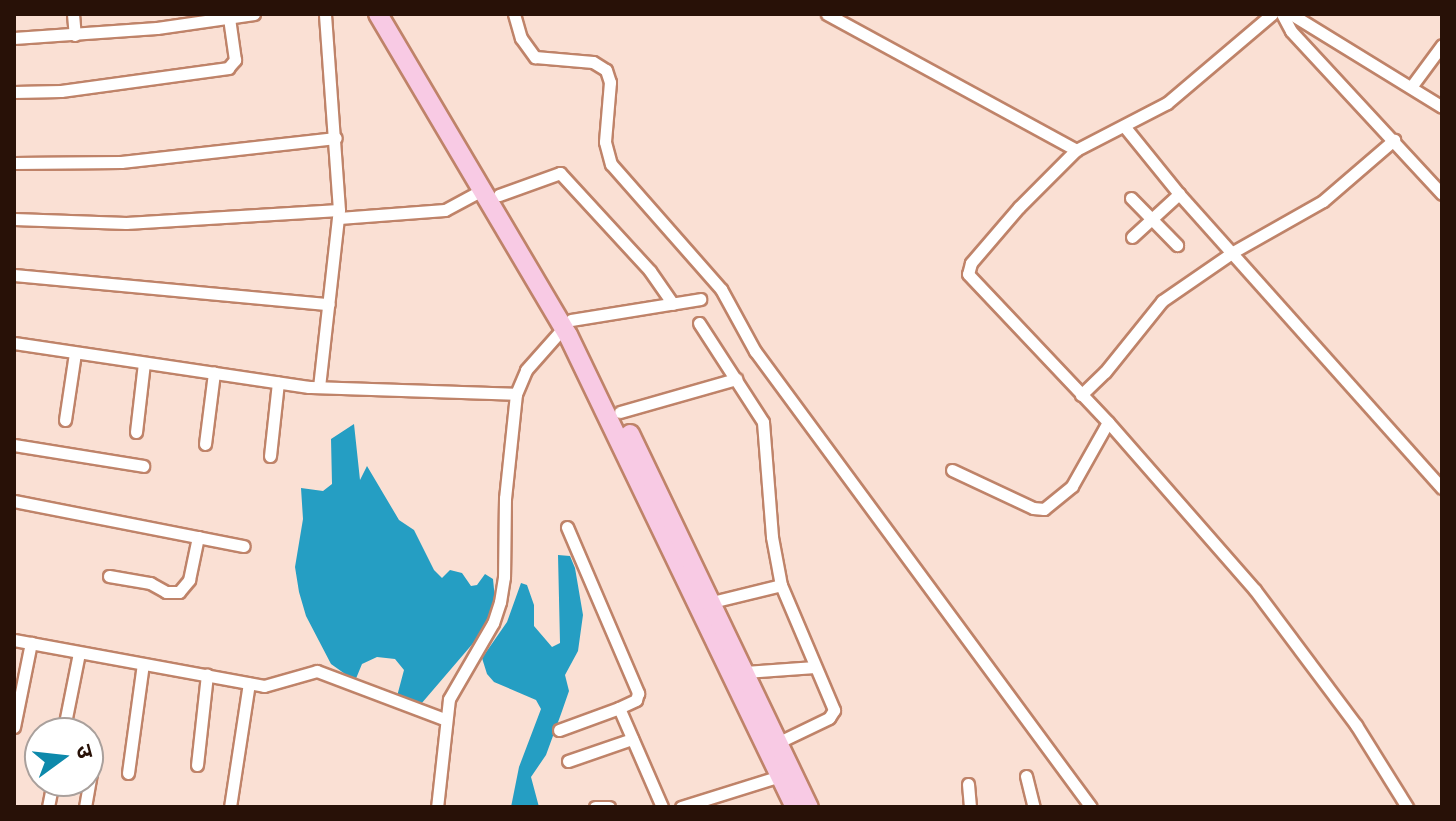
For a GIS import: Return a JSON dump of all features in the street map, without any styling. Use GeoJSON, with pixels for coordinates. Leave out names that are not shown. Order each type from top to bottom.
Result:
{"type":"FeatureCollection","features":[{"type":"Feature","properties":{"kind":"main road"},"geometry":{"type":"LineString","coordinates":[[378,14],[491,192]]}},
{"type":"Feature","properties":{"kind":"main road"},"geometry":{"type":"LineString","coordinates":[[392,14],[491,192],[620,412],[745,672],[780,776],[795,807]]}},
{"type":"Feature","properties":{"kind":"main road"},"geometry":{"type":"LineString","coordinates":[[567,324],[772,746],[809,807]]}},
{"type":"Feature","properties":{"kind":"street"},"geometry":{"type":"LineString","coordinates":[[73,14],[75,35]]}},
{"type":"Feature","properties":{"kind":"street"},"geometry":{"type":"LineString","coordinates":[[154,14],[157,28]]}},
{"type":"Feature","properties":{"kind":"street"},"geometry":{"type":"LineString","coordinates":[[14,38],[157,28],[254,14]]}},
{"type":"Feature","properties":{"kind":"street"},"geometry":{"type":"LineString","coordinates":[[319,387],[339,214],[325,14]]}},
{"type":"Feature","properties":{"kind":"street"},"geometry":{"type":"LineString","coordinates":[[514,14],[521,38],[535,57],[593,62],[606,70],[610,82],[605,142],[611,164],[721,289],[755,351],[1091,807]]}},
{"type":"Feature","properties":{"kind":"street"},"geometry":{"type":"LineString","coordinates":[[827,14],[1076,150]]}},
{"type":"Feature","properties":{"kind":"street"},"geometry":{"type":"LineString","coordinates":[[1272,14],[1167,103],[1076,150],[1019,207],[971,263],[968,274],[1108,422],[1215,542],[1290,634],[1356,725],[1407,807]]}},
{"type":"Feature","properties":{"kind":"street"},"geometry":{"type":"LineString","coordinates":[[1282,14],[1291,31],[1442,194]]}},
{"type":"Feature","properties":{"kind":"street"},"geometry":{"type":"LineString","coordinates":[[1291,14],[1442,107]]}},
{"type":"Feature","properties":{"kind":"street"},"geometry":{"type":"LineString","coordinates":[[14,92],[61,91],[228,68],[235,60],[229,18]]}},
{"type":"Feature","properties":{"kind":"street"},"geometry":{"type":"LineString","coordinates":[[1411,87],[1442,45]]}},
{"type":"Feature","properties":{"kind":"street"},"geometry":{"type":"LineString","coordinates":[[1124,126],[1179,194],[1442,488]]}},
{"type":"Feature","properties":{"kind":"street"},"geometry":{"type":"LineString","coordinates":[[14,163],[121,162],[336,138]]}},
{"type":"Feature","properties":{"kind":"street"},"geometry":{"type":"LineString","coordinates":[[1081,395],[1105,372],[1162,301],[1233,252],[1323,201],[1394,140]]}},
{"type":"Feature","properties":{"kind":"street"},"geometry":{"type":"LineString","coordinates":[[14,219],[126,223],[445,210],[491,192],[560,173],[650,271],[673,304]]}},
{"type":"Feature","properties":{"kind":"street"},"geometry":{"type":"LineString","coordinates":[[1132,237],[1179,194]]}},
{"type":"Feature","properties":{"kind":"street"},"geometry":{"type":"LineString","coordinates":[[1131,198],[1177,245]]}},
{"type":"Feature","properties":{"kind":"street"},"geometry":{"type":"LineString","coordinates":[[14,275],[329,304]]}},
{"type":"Feature","properties":{"kind":"street"},"geometry":{"type":"LineString","coordinates":[[437,807],[443,772],[444,719],[454,688],[493,623],[500,602],[504,577],[505,498],[516,394],[526,370],[567,324],[700,299]]}},
{"type":"Feature","properties":{"kind":"street"},"geometry":{"type":"LineString","coordinates":[[699,323],[763,422],[772,537],[781,585],[833,705],[833,714],[772,746]]}},
{"type":"Feature","properties":{"kind":"street"},"geometry":{"type":"LineString","coordinates":[[14,343],[319,387],[516,394]]}},
{"type":"Feature","properties":{"kind":"street"},"geometry":{"type":"LineString","coordinates":[[65,420],[75,353]]}},
{"type":"Feature","properties":{"kind":"street"},"geometry":{"type":"LineString","coordinates":[[136,432],[144,363]]}},
{"type":"Feature","properties":{"kind":"street"},"geometry":{"type":"LineString","coordinates":[[205,444],[214,373]]}},
{"type":"Feature","properties":{"kind":"street"},"geometry":{"type":"LineString","coordinates":[[620,412],[736,379]]}},
{"type":"Feature","properties":{"kind":"street"},"geometry":{"type":"LineString","coordinates":[[270,456],[278,382]]}},
{"type":"Feature","properties":{"kind":"street"},"geometry":{"type":"LineString","coordinates":[[952,470],[1033,508],[1044,509],[1072,486],[1108,422]]}},
{"type":"Feature","properties":{"kind":"street"},"geometry":{"type":"LineString","coordinates":[[14,445],[143,466]]}},
{"type":"Feature","properties":{"kind":"street"},"geometry":{"type":"LineString","coordinates":[[14,501],[244,546]]}},
{"type":"Feature","properties":{"kind":"street"},"geometry":{"type":"LineString","coordinates":[[559,730],[619,708],[636,700],[638,693],[567,527]]}},
{"type":"Feature","properties":{"kind":"street"},"geometry":{"type":"LineString","coordinates":[[109,576],[150,583],[166,592],[179,592],[189,580],[198,537]]}},
{"type":"Feature","properties":{"kind":"street"},"geometry":{"type":"LineString","coordinates":[[712,602],[781,585]]}},
{"type":"Feature","properties":{"kind":"street"},"geometry":{"type":"LineString","coordinates":[[14,640],[249,683],[276,684],[306,671],[317,671],[444,719]]}},
{"type":"Feature","properties":{"kind":"street"},"geometry":{"type":"LineString","coordinates":[[14,727],[31,643]]}},
{"type":"Feature","properties":{"kind":"street"},"geometry":{"type":"LineString","coordinates":[[66,717],[79,653]]}},
{"type":"Feature","properties":{"kind":"street"},"geometry":{"type":"LineString","coordinates":[[128,773],[143,664]]}},
{"type":"Feature","properties":{"kind":"street"},"geometry":{"type":"LineString","coordinates":[[745,672],[815,667]]}},
{"type":"Feature","properties":{"kind":"street"},"geometry":{"type":"LineString","coordinates":[[197,765],[207,675]]}},
{"type":"Feature","properties":{"kind":"street"},"geometry":{"type":"LineString","coordinates":[[230,807],[249,683]]}},
{"type":"Feature","properties":{"kind":"street"},"geometry":{"type":"LineString","coordinates":[[619,708],[662,807]]}},
{"type":"Feature","properties":{"kind":"street"},"geometry":{"type":"LineString","coordinates":[[568,761],[632,739]]}},
{"type":"Feature","properties":{"kind":"street"},"geometry":{"type":"LineString","coordinates":[[681,807],[780,776]]}},
{"type":"Feature","properties":{"kind":"street"},"geometry":{"type":"LineString","coordinates":[[1026,776],[1034,807]]}},
{"type":"Feature","properties":{"kind":"street"},"geometry":{"type":"LineString","coordinates":[[968,784],[970,807]]}},
{"type":"Feature","properties":{"kind":"street"},"geometry":{"type":"LineString","coordinates":[[595,807],[609,807]]}},
{"type":"Feature","properties":{"kind":"water"},"geometry":{"type":"Polygon","coordinates":[[[354,424],[360,480],[367,466],[399,520],[414,530],[434,570],[442,578],[450,570],[462,573],[471,586],[477,585],[485,574],[493,579],[496,609],[487,627],[421,704],[412,706],[396,700],[404,670],[395,659],[377,657],[362,664],[355,681],[331,664],[306,616],[299,592],[295,567],[303,519],[301,488],[323,491],[332,484],[331,439],[354,424]]]}},
{"type":"Feature","properties":{"kind":"water"},"geometry":{"type":"Polygon","coordinates":[[[558,555],[570,556],[575,568],[583,615],[578,651],[565,675],[569,691],[546,755],[531,777],[539,807],[511,807],[519,767],[541,709],[536,700],[494,682],[487,674],[482,658],[507,622],[521,583],[527,585],[534,605],[534,626],[552,647],[560,643],[558,555]]]}}]}
